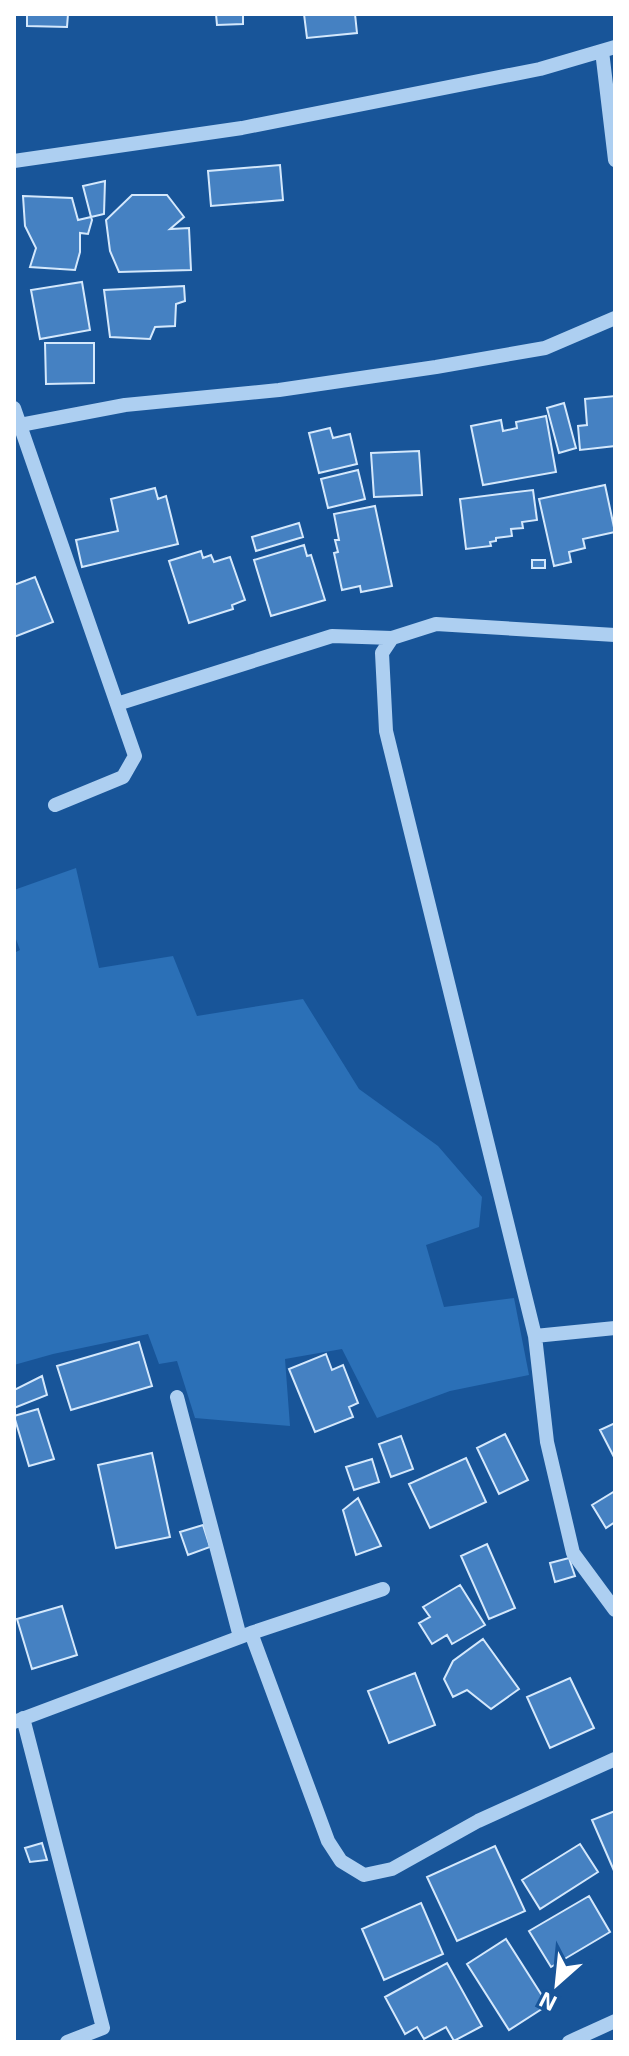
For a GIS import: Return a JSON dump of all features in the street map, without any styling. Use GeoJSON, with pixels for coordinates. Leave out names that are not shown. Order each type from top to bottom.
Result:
{"type":"FeatureCollection","features":[{"type":"Feature","properties":{"kind":"street"},"geometry":{"type":"LineString","coordinates":[[14,161],[242,128],[540,69],[608,49],[615,160]]}},
{"type":"Feature","properties":{"kind":"street"},"geometry":{"type":"LineString","coordinates":[[20,425],[125,405],[279,390],[530,351],[545,348],[615,318]]}},
{"type":"Feature","properties":{"kind":"street"},"geometry":{"type":"LineString","coordinates":[[14,408],[135,756],[123,777],[55,805]]}},
{"type":"Feature","properties":{"kind":"street"},"geometry":{"type":"LineString","coordinates":[[117,704],[332,636],[392,638],[436,624],[615,635]]}},
{"type":"Feature","properties":{"kind":"street"},"geometry":{"type":"LineString","coordinates":[[392,638],[382,653],[386,731],[535,1336],[547,1442],[573,1553],[615,1610]]}},
{"type":"Feature","properties":{"kind":"street"},"geometry":{"type":"LineString","coordinates":[[535,1336],[615,1328]]}},
{"type":"Feature","properties":{"kind":"street"},"geometry":{"type":"LineString","coordinates":[[177,1397],[246,1635],[328,1841],[341,1861],[364,1875],[392,1869],[478,1821],[615,1759]]}},
{"type":"Feature","properties":{"kind":"street"},"geometry":{"type":"LineString","coordinates":[[112,2042],[103,2028],[19,1720],[246,1635],[383,1589]]}},
{"type":"Feature","properties":{"kind":"street"},"geometry":{"type":"LineString","coordinates":[[569,2042],[615,2021]]}},
{"type":"Feature","properties":{"kind":"street"},"geometry":{"type":"LineString","coordinates":[[67,2042],[103,2028]]}},
{"type":"Feature","properties":{"kind":"shaded area"},"geometry":{"type":"Polygon","coordinates":[[[76,868],[99,968],[173,956],[197,1016],[303,999],[359,1089],[438,1146],[482,1197],[479,1227],[426,1245],[444,1307],[514,1298],[529,1375],[450,1391],[377,1418],[342,1349],[285,1359],[290,1426],[195,1418],[177,1361],[159,1364],[148,1334],[14,1365],[14,953],[20,950],[14,934],[14,890],[76,868]]]}},
{"type":"Feature","properties":{"kind":"building"},"geometry":{"type":"Polygon","coordinates":[[[27,14],[68,14],[67,27],[27,26],[27,14]]]}},
{"type":"Feature","properties":{"kind":"building"},"geometry":{"type":"Polygon","coordinates":[[[216,14],[243,14],[243,24],[217,25],[216,14]]]}},
{"type":"Feature","properties":{"kind":"building"},"geometry":{"type":"Polygon","coordinates":[[[304,14],[355,14],[357,33],[307,38],[304,14]]]}},
{"type":"Feature","properties":{"kind":"building"},"geometry":{"type":"Polygon","coordinates":[[[280,165],[283,200],[211,206],[208,171],[280,165]]]}},
{"type":"Feature","properties":{"kind":"building"},"geometry":{"type":"Polygon","coordinates":[[[105,181],[104,214],[91,217],[83,186],[105,181]]]}},
{"type":"Feature","properties":{"kind":"building"},"geometry":{"type":"Polygon","coordinates":[[[132,195],[167,195],[184,217],[170,229],[189,228],[191,270],[119,272],[110,251],[106,220],[132,195]]]}},
{"type":"Feature","properties":{"kind":"building"},"geometry":{"type":"Polygon","coordinates":[[[23,196],[72,198],[78,220],[91,217],[88,234],[80,233],[80,252],[75,270],[30,267],[36,248],[25,226],[23,196]]]}},
{"type":"Feature","properties":{"kind":"building"},"geometry":{"type":"Polygon","coordinates":[[[82,282],[90,330],[40,339],[31,290],[82,282]]]}},
{"type":"Feature","properties":{"kind":"building"},"geometry":{"type":"Polygon","coordinates":[[[184,286],[185,301],[176,304],[175,326],[155,327],[150,339],[110,337],[104,290],[184,286]]]}},
{"type":"Feature","properties":{"kind":"building"},"geometry":{"type":"Polygon","coordinates":[[[45,343],[94,343],[94,383],[46,384],[45,343]]]}},
{"type":"Feature","properties":{"kind":"building"},"geometry":{"type":"Polygon","coordinates":[[[615,396],[615,446],[580,450],[578,426],[587,425],[585,399],[615,396]]]}},
{"type":"Feature","properties":{"kind":"building"},"geometry":{"type":"Polygon","coordinates":[[[564,403],[576,448],[559,453],[547,408],[564,403]]]}},
{"type":"Feature","properties":{"kind":"building"},"geometry":{"type":"Polygon","coordinates":[[[546,416],[556,472],[483,485],[471,426],[501,420],[503,431],[517,428],[516,422],[546,416]]]}},
{"type":"Feature","properties":{"kind":"building"},"geometry":{"type":"Polygon","coordinates":[[[330,428],[333,438],[350,434],[357,464],[319,473],[309,433],[330,428]]]}},
{"type":"Feature","properties":{"kind":"building"},"geometry":{"type":"Polygon","coordinates":[[[419,451],[422,495],[374,497],[371,453],[419,451]]]}},
{"type":"Feature","properties":{"kind":"building"},"geometry":{"type":"Polygon","coordinates":[[[358,470],[365,499],[328,508],[321,479],[358,470]]]}},
{"type":"Feature","properties":{"kind":"building"},"geometry":{"type":"Polygon","coordinates":[[[605,485],[615,532],[583,539],[585,548],[569,552],[571,562],[554,566],[539,499],[605,485]]]}},
{"type":"Feature","properties":{"kind":"building"},"geometry":{"type":"Polygon","coordinates":[[[155,488],[158,499],[166,496],[178,544],[82,567],[76,540],[118,531],[111,499],[155,488]]]}},
{"type":"Feature","properties":{"kind":"building"},"geometry":{"type":"Polygon","coordinates":[[[533,490],[537,520],[522,522],[523,528],[511,529],[512,536],[496,538],[496,541],[490,542],[491,546],[466,549],[460,499],[533,490]]]}},
{"type":"Feature","properties":{"kind":"building"},"geometry":{"type":"Polygon","coordinates":[[[375,506],[392,586],[361,592],[360,586],[342,590],[334,553],[338,552],[335,540],[339,540],[334,514],[375,506]]]}},
{"type":"Feature","properties":{"kind":"building"},"geometry":{"type":"Polygon","coordinates":[[[299,523],[303,537],[256,551],[252,537],[299,523]]]}},
{"type":"Feature","properties":{"kind":"building"},"geometry":{"type":"Polygon","coordinates":[[[304,545],[307,556],[311,555],[325,600],[271,616],[254,560],[304,545]]]}},
{"type":"Feature","properties":{"kind":"building"},"geometry":{"type":"Polygon","coordinates":[[[201,551],[203,558],[211,555],[214,562],[230,557],[245,600],[232,605],[233,609],[189,623],[169,561],[201,551]]]}},
{"type":"Feature","properties":{"kind":"building"},"geometry":{"type":"Polygon","coordinates":[[[532,560],[545,560],[545,568],[532,568],[532,560]]]}},
{"type":"Feature","properties":{"kind":"building"},"geometry":{"type":"Polygon","coordinates":[[[35,577],[53,622],[14,637],[14,585],[35,577]]]}},
{"type":"Feature","properties":{"kind":"building"},"geometry":{"type":"Polygon","coordinates":[[[139,1342],[152,1386],[71,1410],[57,1366],[139,1342]]]}},
{"type":"Feature","properties":{"kind":"building"},"geometry":{"type":"Polygon","coordinates":[[[326,1354],[332,1370],[343,1365],[358,1403],[349,1407],[353,1417],[315,1432],[289,1369],[326,1354]]]}},
{"type":"Feature","properties":{"kind":"building"},"geometry":{"type":"Polygon","coordinates":[[[42,1376],[47,1395],[14,1408],[14,1390],[42,1376]]]}},
{"type":"Feature","properties":{"kind":"building"},"geometry":{"type":"Polygon","coordinates":[[[38,1409],[54,1459],[29,1466],[14,1416],[38,1409]]]}},
{"type":"Feature","properties":{"kind":"building"},"geometry":{"type":"Polygon","coordinates":[[[615,1423],[615,1459],[600,1430],[615,1423]]]}},
{"type":"Feature","properties":{"kind":"building"},"geometry":{"type":"Polygon","coordinates":[[[505,1434],[528,1480],[499,1494],[477,1448],[505,1434]]]}},
{"type":"Feature","properties":{"kind":"building"},"geometry":{"type":"Polygon","coordinates":[[[401,1436],[413,1469],[391,1477],[379,1444],[401,1436]]]}},
{"type":"Feature","properties":{"kind":"building"},"geometry":{"type":"Polygon","coordinates":[[[152,1453],[170,1537],[116,1548],[98,1465],[152,1453]]]}},
{"type":"Feature","properties":{"kind":"building"},"geometry":{"type":"Polygon","coordinates":[[[466,1458],[486,1502],[430,1528],[409,1484],[466,1458]]]}},
{"type":"Feature","properties":{"kind":"building"},"geometry":{"type":"Polygon","coordinates":[[[372,1459],[379,1482],[354,1490],[346,1467],[372,1459]]]}},
{"type":"Feature","properties":{"kind":"building"},"geometry":{"type":"Polygon","coordinates":[[[615,1491],[615,1522],[606,1528],[592,1505],[615,1491]]]}},
{"type":"Feature","properties":{"kind":"building"},"geometry":{"type":"Polygon","coordinates":[[[358,1498],[381,1546],[356,1555],[343,1510],[358,1498]]]}},
{"type":"Feature","properties":{"kind":"building"},"geometry":{"type":"Polygon","coordinates":[[[203,1525],[210,1547],[188,1555],[180,1532],[203,1525]]]}},
{"type":"Feature","properties":{"kind":"building"},"geometry":{"type":"Polygon","coordinates":[[[487,1544],[515,1608],[489,1619],[461,1556],[487,1544]]]}},
{"type":"Feature","properties":{"kind":"building"},"geometry":{"type":"Polygon","coordinates":[[[569,1558],[575,1576],[555,1582],[550,1563],[569,1558]]]}},
{"type":"Feature","properties":{"kind":"building"},"geometry":{"type":"Polygon","coordinates":[[[460,1585],[485,1625],[452,1644],[447,1635],[432,1644],[419,1623],[430,1617],[423,1607],[460,1585]]]}},
{"type":"Feature","properties":{"kind":"building"},"geometry":{"type":"Polygon","coordinates":[[[62,1606],[77,1655],[32,1669],[17,1619],[62,1606]]]}},
{"type":"Feature","properties":{"kind":"building"},"geometry":{"type":"Polygon","coordinates":[[[483,1639],[519,1689],[491,1709],[467,1690],[453,1697],[444,1679],[453,1661],[483,1639]]]}},
{"type":"Feature","properties":{"kind":"building"},"geometry":{"type":"Polygon","coordinates":[[[415,1673],[435,1725],[389,1743],[368,1691],[415,1673]]]}},
{"type":"Feature","properties":{"kind":"building"},"geometry":{"type":"Polygon","coordinates":[[[570,1678],[594,1728],[550,1748],[527,1697],[570,1678]]]}},
{"type":"Feature","properties":{"kind":"building"},"geometry":{"type":"Polygon","coordinates":[[[615,1811],[615,1873],[592,1820],[615,1811]]]}},
{"type":"Feature","properties":{"kind":"building"},"geometry":{"type":"Polygon","coordinates":[[[42,1843],[47,1860],[30,1862],[25,1848],[42,1843]]]}},
{"type":"Feature","properties":{"kind":"building"},"geometry":{"type":"Polygon","coordinates":[[[580,1844],[598,1872],[540,1909],[522,1880],[580,1844]]]}},
{"type":"Feature","properties":{"kind":"building"},"geometry":{"type":"Polygon","coordinates":[[[495,1846],[525,1911],[457,1941],[427,1877],[495,1846]]]}},
{"type":"Feature","properties":{"kind":"building"},"geometry":{"type":"Polygon","coordinates":[[[589,1896],[610,1932],[551,1967],[529,1931],[589,1896]]]}},
{"type":"Feature","properties":{"kind":"building"},"geometry":{"type":"Polygon","coordinates":[[[421,1903],[443,1954],[384,1980],[362,1929],[421,1903]]]}},
{"type":"Feature","properties":{"kind":"building"},"geometry":{"type":"Polygon","coordinates":[[[506,1939],[548,2005],[509,2030],[467,1964],[506,1939]]]}},
{"type":"Feature","properties":{"kind":"building"},"geometry":{"type":"Polygon","coordinates":[[[447,1963],[482,2026],[454,2041],[446,2027],[424,2039],[417,2027],[405,2034],[385,1997],[447,1963]]]}}]}
